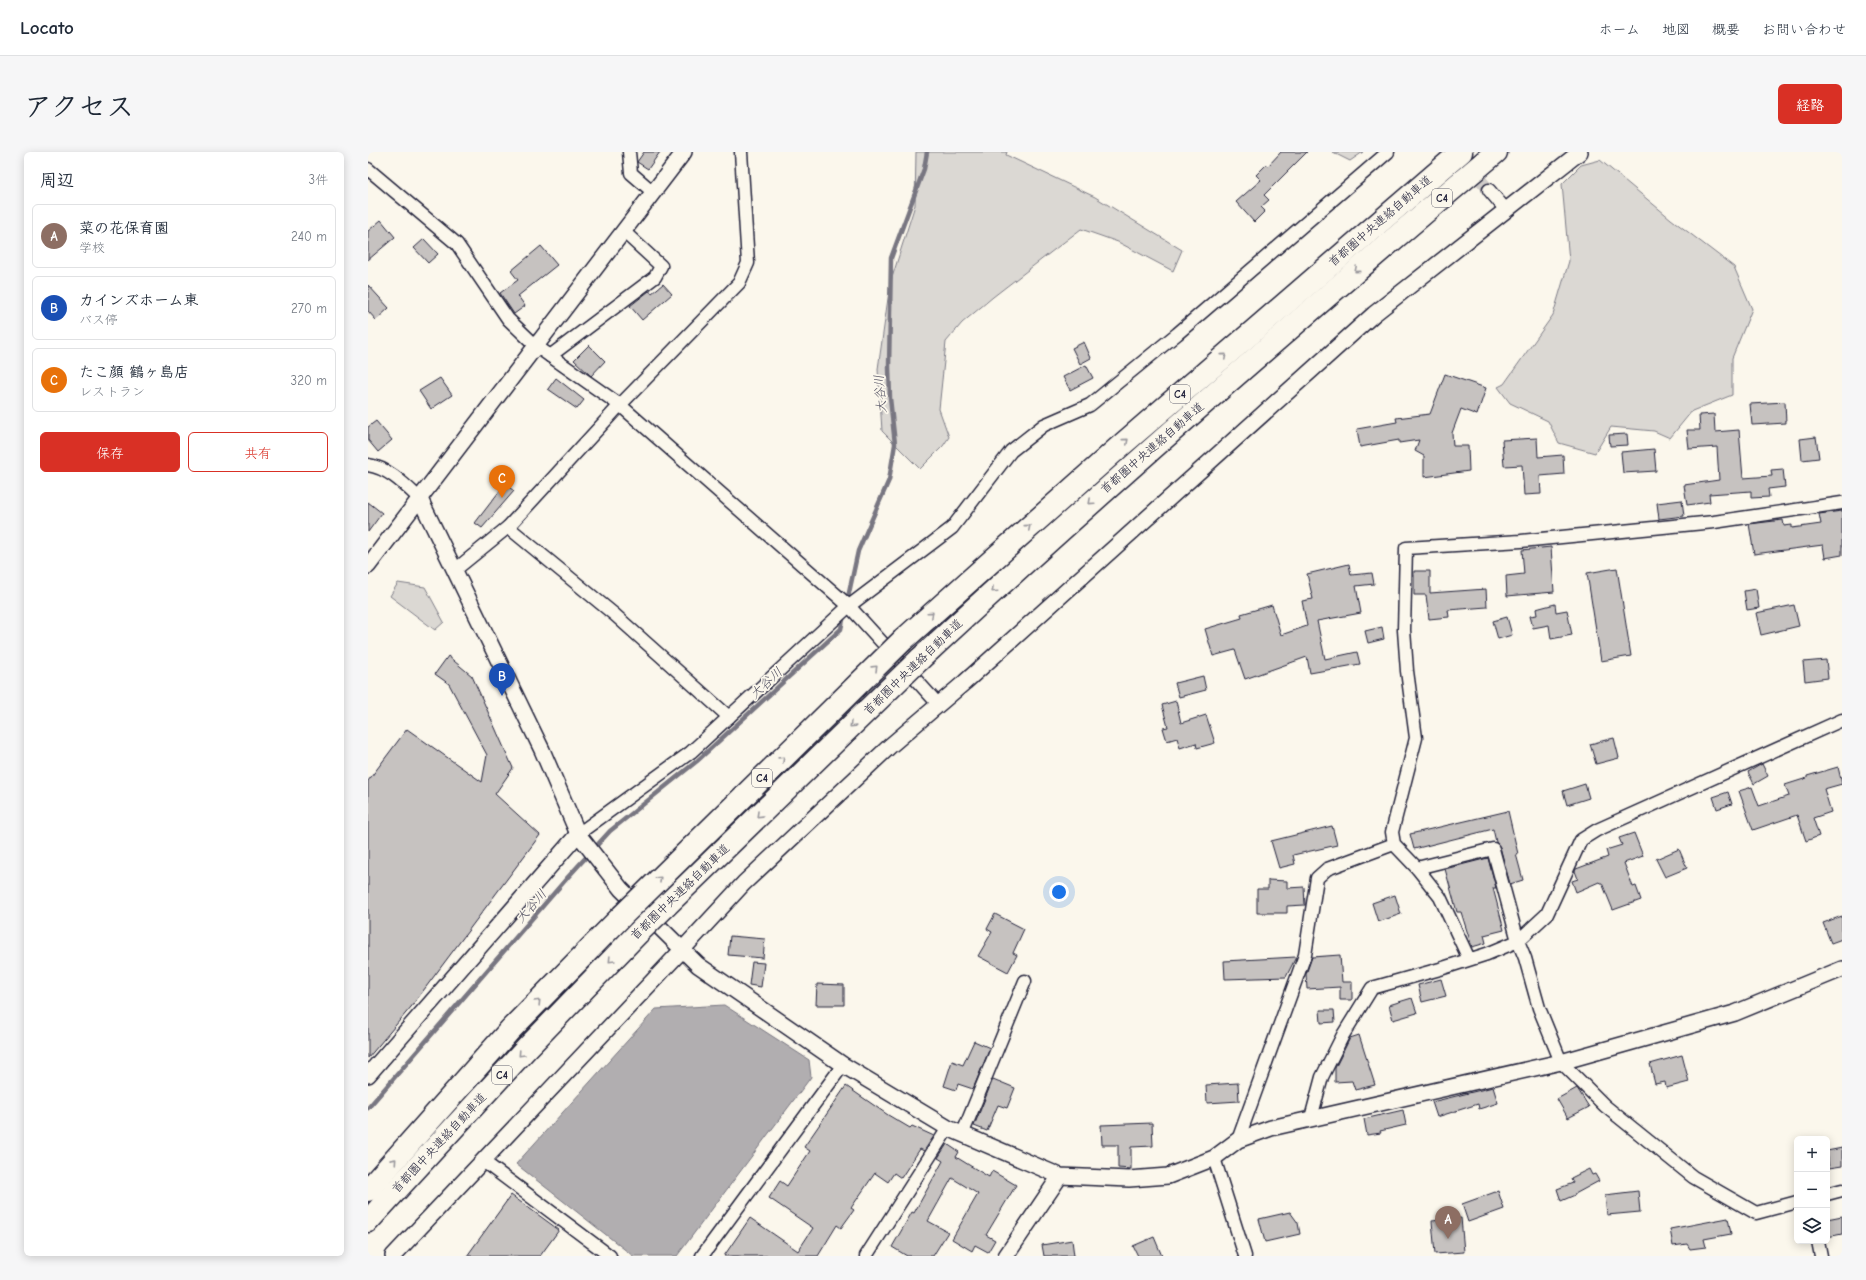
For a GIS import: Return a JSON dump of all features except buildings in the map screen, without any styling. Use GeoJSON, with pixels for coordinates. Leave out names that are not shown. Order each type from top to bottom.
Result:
{"type":"FeatureCollection","features":[{"type":"Feature","properties":{"kind":"highway"},"geometry":{"type":"LineString","coordinates":[[1373,226],[1450,152]]}},
{"type":"Feature","properties":{"kind":"highway","name":"首都圏中央連絡自動車道"},"geometry":{"type":"LineString","coordinates":[[368,1190],[510,1030],[622,916],[903,640],[1011,542],[1373,226],[1461,152]]}},
{"type":"Feature","properties":{"kind":"highway","name":"首都圏中央連絡自動車道"},"geometry":{"type":"LineString","coordinates":[[368,1221],[527,1048],[638,932],[920,659],[1126,470],[1387,244],[1496,152]]}},
{"type":"Feature","properties":{"kind":"highway"},"geometry":{"type":"LineString","coordinates":[[1387,244],[1506,152]]}},
{"type":"Feature","properties":{"kind":"street"},"geometry":{"type":"LineString","coordinates":[[629,152],[631,173],[653,192]]}},
{"type":"Feature","properties":{"kind":"street"},"geometry":{"type":"LineString","coordinates":[[368,566],[684,152]]}},
{"type":"Feature","properties":{"kind":"street"},"geometry":{"type":"LineString","coordinates":[[455,570],[508,527],[620,405],[739,282],[748,263],[741,152]]}},
{"type":"Feature","properties":{"kind":"street"},"geometry":{"type":"LineString","coordinates":[[368,1075],[578,834],[691,752],[849,606],[952,528],[1011,451],[1044,425],[1090,405],[1177,334],[1388,152]]}},
{"type":"Feature","properties":{"kind":"street"},"geometry":{"type":"LineString","coordinates":[[393,1256],[682,950],[744,882],[890,746],[1368,319],[1580,152]]}},
{"type":"Feature","properties":{"kind":"street"},"geometry":{"type":"LineString","coordinates":[[368,169],[457,244],[508,319],[536,346],[620,405],[849,606],[938,704]]}},
{"type":"Feature","properties":{"kind":"street"},"geometry":{"type":"LineString","coordinates":[[1489,190],[1506,210]]}},
{"type":"Feature","properties":{"kind":"street"},"geometry":{"type":"LineString","coordinates":[[550,356],[656,277],[661,266],[624,232]]}},
{"type":"Feature","properties":{"kind":"street"},"geometry":{"type":"LineString","coordinates":[[368,465],[376,466],[395,477],[420,499],[542,750],[578,834],[621,888],[698,966],[842,1065],[948,1128],[1060,1176],[1129,1179],[1168,1176],[1214,1158],[1238,1140],[1271,1128],[1561,1062],[1735,1013],[1842,969]]}},
{"type":"Feature","properties":{"kind":"street"},"geometry":{"type":"LineString","coordinates":[[1469,958],[1440,897],[1417,868],[1394,844],[1392,832],[1416,738],[1407,671],[1404,630],[1406,548],[1521,541],[1714,522],[1842,503]]}},
{"type":"Feature","properties":{"kind":"street"},"geometry":{"type":"LineString","coordinates":[[508,527],[615,615],[729,717]]}},
{"type":"Feature","properties":{"kind":"street"},"geometry":{"type":"LineString","coordinates":[[1311,1118],[1322,1078],[1343,1036],[1372,988],[1440,969],[1469,958],[1487,954],[1518,941],[1547,914],[1581,840],[1597,830],[1842,720]]}},
{"type":"Feature","properties":{"kind":"street"},"geometry":{"type":"LineString","coordinates":[[1238,1140],[1305,955],[1317,878],[1327,869],[1394,844]]}},
{"type":"Feature","properties":{"kind":"street"},"geometry":{"type":"LineString","coordinates":[[1417,868],[1493,849],[1518,941],[1525,958],[1539,1008],[1561,1062],[1604,1106],[1693,1177],[1756,1213],[1794,1203]]}},
{"type":"Feature","properties":{"kind":"street"},"geometry":{"type":"LineString","coordinates":[[962,1135],[1025,981]]}},
{"type":"Feature","properties":{"kind":"street"},"geometry":{"type":"LineString","coordinates":[[702,1256],[842,1065]]}},
{"type":"Feature","properties":{"kind":"street"},"geometry":{"type":"LineString","coordinates":[[866,1256],[948,1128]]}},
{"type":"Feature","properties":{"kind":"street"},"geometry":{"type":"LineString","coordinates":[[1214,1158],[1245,1256]]}},
{"type":"Feature","properties":{"kind":"street"},"geometry":{"type":"LineString","coordinates":[[483,1161],[610,1256]]}},
{"type":"Feature","properties":{"kind":"street"},"geometry":{"type":"LineString","coordinates":[[1006,1256],[1060,1176]]}},
{"type":"Feature","properties":{"kind":"street"},"geometry":{"type":"LineString","coordinates":[[1830,1193],[1842,1190]]}},
{"type":"Feature","properties":{"kind":"street"},"geometry":{"type":"LineString","coordinates":[[1819,1244],[1821,1256]]}},
{"type":"Feature","properties":{"kind":"shaded area"},"geometry":{"type":"Polygon","coordinates":[[[916,152],[1007,152],[1006,155],[1095,197],[1182,250],[1173,271],[1118,242],[1081,229],[993,297],[962,323],[946,342],[939,409],[949,437],[943,446],[920,469],[882,431],[878,369],[890,284],[915,205],[916,152]]]}},
{"type":"Feature","properties":{"kind":"shaded area"},"geometry":{"type":"Polygon","coordinates":[[[1332,152],[1363,152],[1350,161],[1332,152]]]}},
{"type":"Feature","properties":{"kind":"shaded area"},"geometry":{"type":"Polygon","coordinates":[[[1600,160],[1671,219],[1734,267],[1752,309],[1732,358],[1732,395],[1692,411],[1670,438],[1654,431],[1611,427],[1595,453],[1559,443],[1548,421],[1510,403],[1498,387],[1504,384],[1553,315],[1569,261],[1562,184],[1581,165],[1600,160]]]}},
{"type":"Feature","properties":{"kind":"shaded area"},"geometry":{"type":"Polygon","coordinates":[[[398,583],[425,587],[444,622],[435,630],[390,596],[398,583]]]}},
{"type":"Feature","properties":{"kind":"shaded area"},"geometry":{"type":"Polygon","coordinates":[[[724,1005],[809,1060],[811,1077],[677,1256],[633,1256],[516,1164],[656,1009],[724,1005]]]}},
{"type":"Feature","properties":{"kind":"waterway","name":"大谷川"},"geometry":{"type":"LineString","coordinates":[[847,602],[858,551],[889,480],[895,444],[890,398],[889,367],[891,258],[924,169],[927,152]]}},
{"type":"Feature","properties":{"kind":"waterway","name":"大谷川"},"geometry":{"type":"LineString","coordinates":[[368,1108],[568,877],[610,831],[697,761],[841,629],[844,615]]}},
{"type":"Feature","properties":{"kind":"tunnel"},"geometry":{"type":"LineString","coordinates":[[1457,152],[1489,190]]}},
{"type":"Feature","properties":{"kind":"place","name":"たこ顔 鶴ヶ島店"},"geometry":{"type":"Point","coordinates":[502,498]}},
{"type":"Feature","properties":{"kind":"place","name":"カインズホーム東"},"geometry":{"type":"Point","coordinates":[502,696]}},
{"type":"Feature","properties":{"kind":"place","name":"菜の花保育園"},"geometry":{"type":"Point","coordinates":[1448,1239]}}]}
